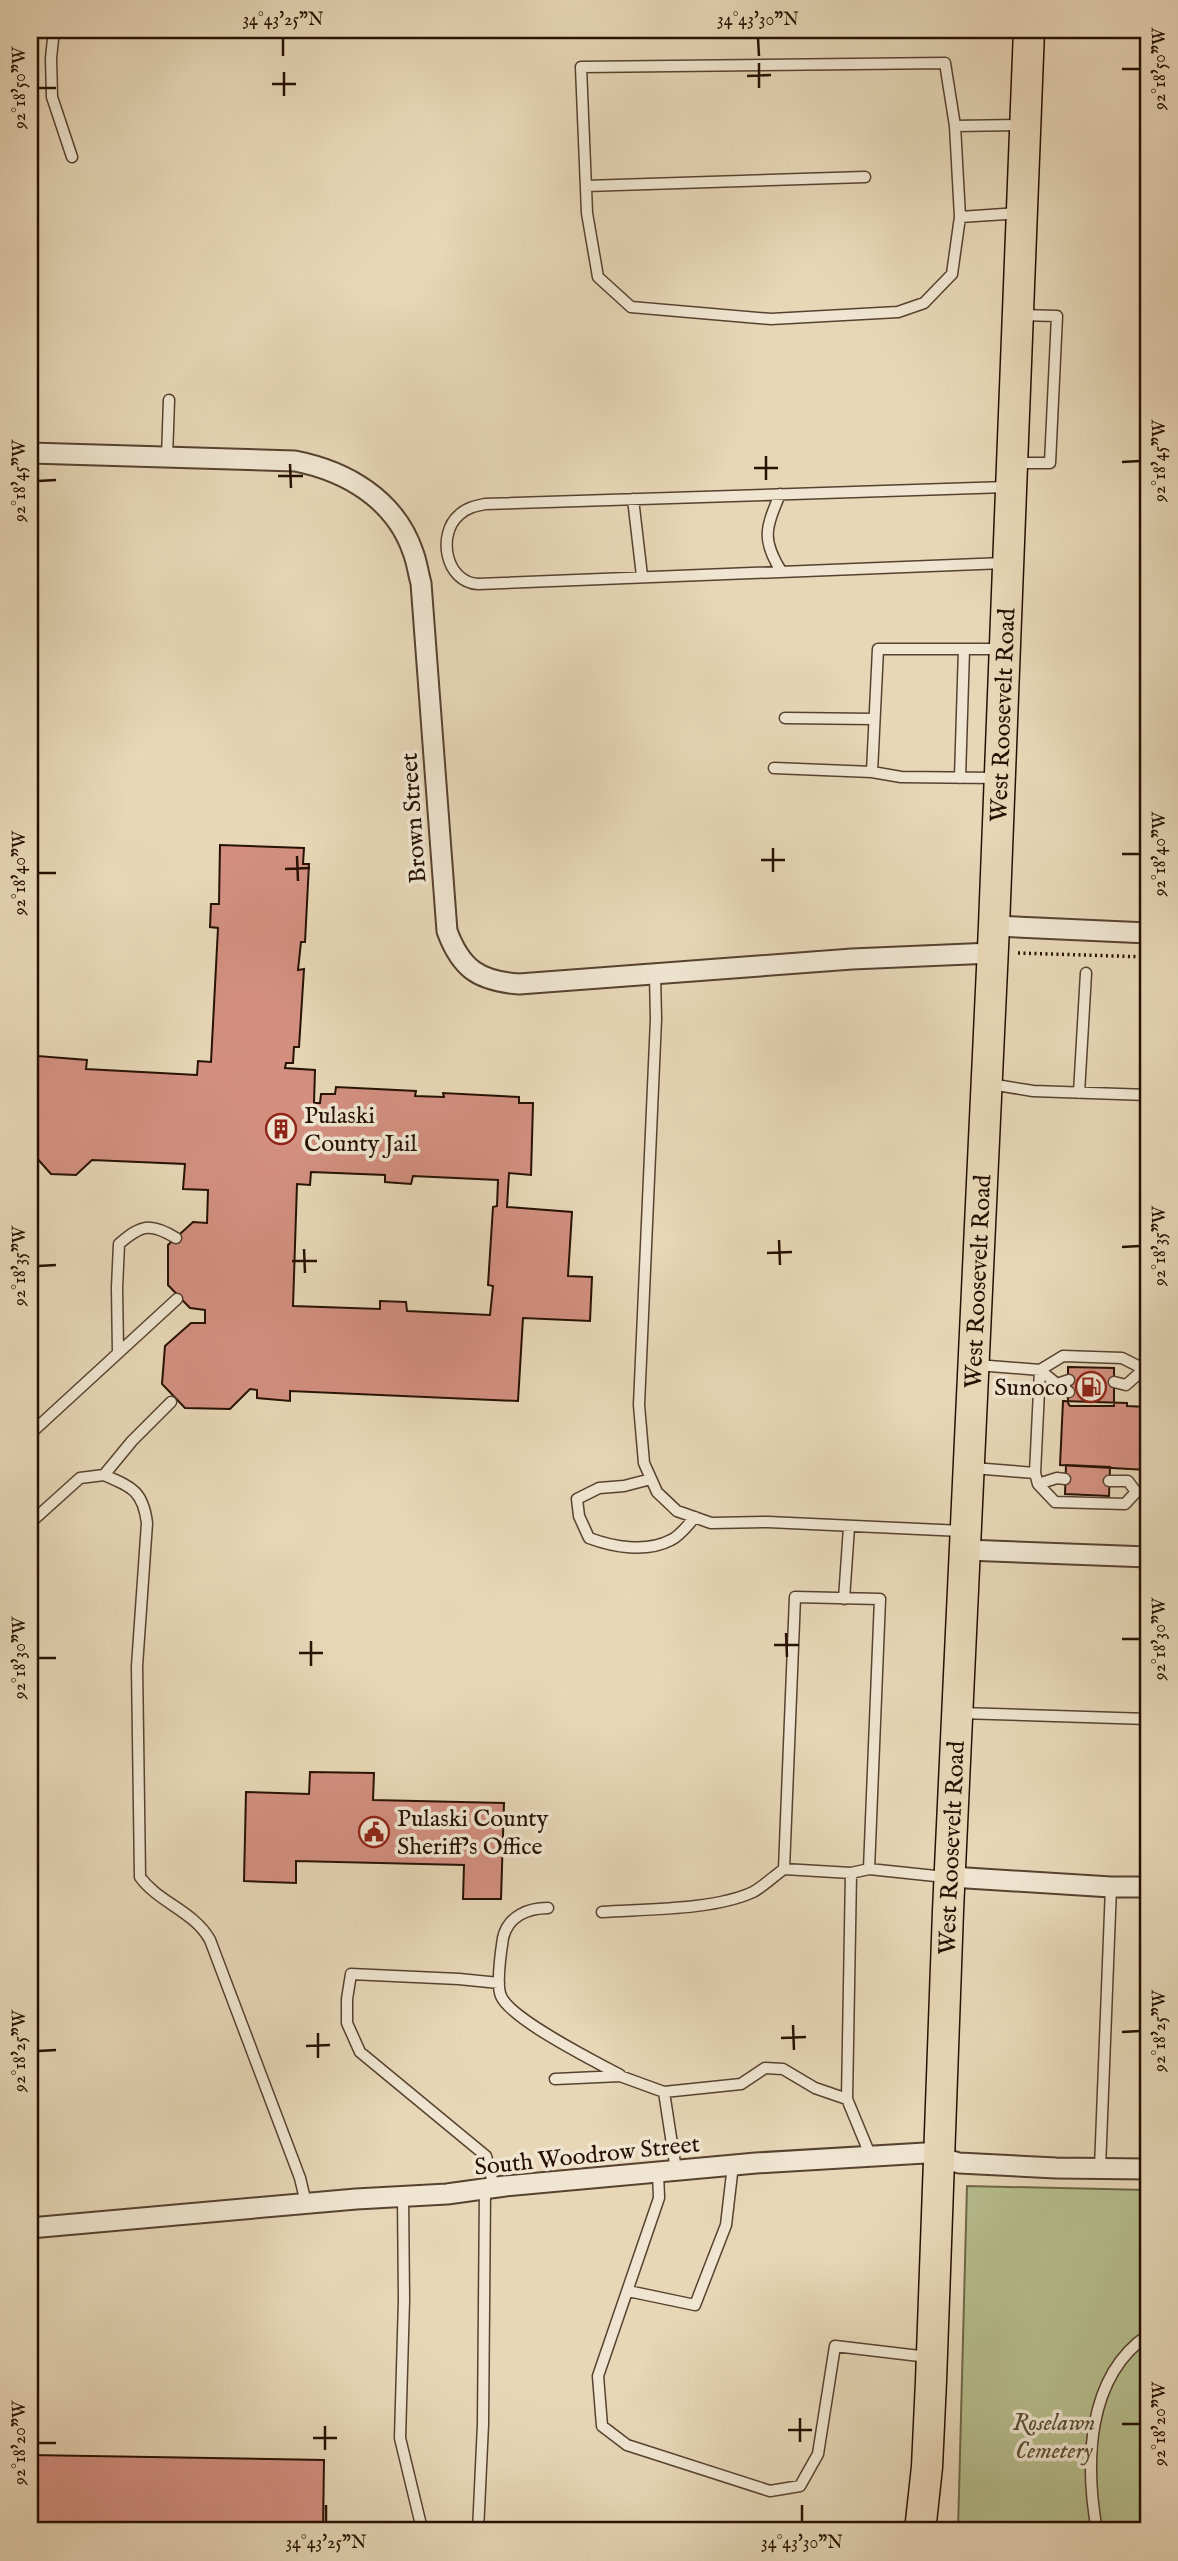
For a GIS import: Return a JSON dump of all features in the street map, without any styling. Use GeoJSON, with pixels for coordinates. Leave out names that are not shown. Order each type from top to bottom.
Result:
{"type":"FeatureCollection","features":[{"type":"Feature","properties":{"kind":"main road","name":"West Roosevelt Road"},"geometry":{"type":"LineString","coordinates":[[920,2531],[927,2467],[932,2358],[957,1713],[986,1084],[1001,944],[1000,778],[1029,30]]}},
{"type":"Feature","properties":{"kind":"street","name":"Brown Street"},"geometry":{"type":"LineString","coordinates":[[30,453],[295,461],[318,466],[360,485],[377,498],[404,532],[413,551],[421,583],[445,920],[454,950],[477,975],[495,982],[519,984],[852,960],[1001,944],[1148,933]]}},
{"type":"Feature","properties":{"kind":"street"},"geometry":{"type":"LineString","coordinates":[[966,1541],[1148,1557]]}},
{"type":"Feature","properties":{"kind":"street"},"geometry":{"type":"LineString","coordinates":[[951,1877],[1148,1887]]}},
{"type":"Feature","properties":{"kind":"street","name":"South Woodrow Street"},"geometry":{"type":"LineString","coordinates":[[30,2228],[733,2165],[925,2153],[959,2163],[1148,2169]]}},
{"type":"Feature","properties":{"kind":"lane"},"geometry":{"type":"LineString","coordinates":[[54,30],[51,58],[52,97],[72,157]]}},
{"type":"Feature","properties":{"kind":"lane"},"geometry":{"type":"LineString","coordinates":[[945,62],[955,126],[960,218],[951,274],[924,303],[898,312],[771,319],[631,307],[598,277],[587,213],[581,67],[945,62]]}},
{"type":"Feature","properties":{"kind":"lane"},"geometry":{"type":"LineString","coordinates":[[955,126],[1025,125]]}},
{"type":"Feature","properties":{"kind":"lane"},"geometry":{"type":"LineString","coordinates":[[586,186],[864,177]]}},
{"type":"Feature","properties":{"kind":"lane"},"geometry":{"type":"LineString","coordinates":[[960,218],[1022,213]]}},
{"type":"Feature","properties":{"kind":"lane"},"geometry":{"type":"LineString","coordinates":[[1008,563],[471,583],[456,575],[449,559],[448,531],[460,513],[485,504],[780,494],[1012,475],[1050,463],[1057,316],[1018,315]]}},
{"type":"Feature","properties":{"kind":"lane"},"geometry":{"type":"LineString","coordinates":[[167,457],[169,400]]}},
{"type":"Feature","properties":{"kind":"lane"},"geometry":{"type":"LineString","coordinates":[[780,494],[769,520],[768,537],[769,552],[781,571]]}},
{"type":"Feature","properties":{"kind":"lane"},"geometry":{"type":"LineString","coordinates":[[633,499],[642,576]]}},
{"type":"Feature","properties":{"kind":"lane"},"geometry":{"type":"LineString","coordinates":[[872,772],[878,649],[1005,649]]}},
{"type":"Feature","properties":{"kind":"lane"},"geometry":{"type":"LineString","coordinates":[[960,778],[964,649]]}},
{"type":"Feature","properties":{"kind":"lane"},"geometry":{"type":"LineString","coordinates":[[785,718],[874,719]]}},
{"type":"Feature","properties":{"kind":"lane"},"geometry":{"type":"LineString","coordinates":[[774,768],[872,772],[901,777],[1000,778]]}},
{"type":"Feature","properties":{"kind":"lane"},"geometry":{"type":"LineString","coordinates":[[1079,1093],[1086,973]]}},
{"type":"Feature","properties":{"kind":"lane"},"geometry":{"type":"LineString","coordinates":[[655,974],[656,1018],[639,1405],[644,1463],[657,1492],[677,1511],[711,1523],[768,1522],[849,1527],[966,1541]]}},
{"type":"Feature","properties":{"kind":"lane"},"geometry":{"type":"LineString","coordinates":[[986,1084],[1033,1091],[1148,1095]]}},
{"type":"Feature","properties":{"kind":"lane"},"geometry":{"type":"LineString","coordinates":[[118,1352],[119,1244],[146,1226],[160,1229],[176,1238]]}},
{"type":"Feature","properties":{"kind":"lane"},"geometry":{"type":"LineString","coordinates":[[30,1434],[177,1298]]}},
{"type":"Feature","properties":{"kind":"lane"},"geometry":{"type":"LineString","coordinates":[[1040,1370],[1063,1356],[1122,1358],[1146,1369],[1126,1385],[1114,1387]]}},
{"type":"Feature","properties":{"kind":"lane"},"geometry":{"type":"LineString","coordinates":[[973,1365],[1040,1370],[1069,1392]]}},
{"type":"Feature","properties":{"kind":"lane"},"geometry":{"type":"LineString","coordinates":[[1040,1370],[1035,1473],[1038,1484],[1055,1502],[1125,1504],[1136,1492],[1148,1492]]}},
{"type":"Feature","properties":{"kind":"lane"},"geometry":{"type":"LineString","coordinates":[[1057,1384],[1069,1380]]}},
{"type":"Feature","properties":{"kind":"lane"},"geometry":{"type":"LineString","coordinates":[[104,1475],[132,1441],[171,1402]]}},
{"type":"Feature","properties":{"kind":"lane"},"geometry":{"type":"LineString","coordinates":[[969,1468],[1035,1473]]}},
{"type":"Feature","properties":{"kind":"lane"},"geometry":{"type":"LineString","coordinates":[[30,1523],[80,1478],[104,1475],[136,1491],[145,1509],[147,1523],[137,1666],[139,1877],[204,1928],[295,2166],[306,2203]]}},
{"type":"Feature","properties":{"kind":"lane"},"geometry":{"type":"LineString","coordinates":[[1038,1484],[1057,1478],[1065,1479]]}},
{"type":"Feature","properties":{"kind":"lane"},"geometry":{"type":"LineString","coordinates":[[652,1479],[624,1486],[599,1488],[577,1499],[579,1516],[589,1538],[607,1545],[650,1548],[673,1540],[695,1517]]}},
{"type":"Feature","properties":{"kind":"lane"},"geometry":{"type":"LineString","coordinates":[[1110,1481],[1128,1481],[1136,1492]]}},
{"type":"Feature","properties":{"kind":"lane"},"geometry":{"type":"LineString","coordinates":[[844,1599],[849,1527]]}},
{"type":"Feature","properties":{"kind":"lane"},"geometry":{"type":"LineString","coordinates":[[784,1869],[794,1597],[880,1599],[869,1869]]}},
{"type":"Feature","properties":{"kind":"lane"},"geometry":{"type":"LineString","coordinates":[[957,1713],[1148,1719]]}},
{"type":"Feature","properties":{"kind":"lane"},"geometry":{"type":"LineString","coordinates":[[601,1912],[696,1905],[734,1899],[755,1891],[784,1869],[851,1872],[869,1869],[951,1877]]}},
{"type":"Feature","properties":{"kind":"lane"},"geometry":{"type":"LineString","coordinates":[[851,1872],[847,2099],[871,2157]]}},
{"type":"Feature","properties":{"kind":"lane"},"geometry":{"type":"LineString","coordinates":[[1100,2168],[1111,1887]]}},
{"type":"Feature","properties":{"kind":"lane"},"geometry":{"type":"LineString","coordinates":[[548,1908],[532,1908],[511,1922],[504,1936],[499,1994],[507,2007],[571,2048],[621,2076],[664,2092],[741,2084],[765,2068],[783,2069],[816,2088],[847,2099]]}},
{"type":"Feature","properties":{"kind":"lane"},"geometry":{"type":"LineString","coordinates":[[478,2531],[490,2188],[486,2156],[360,2052],[347,2023],[347,1999],[351,1974],[499,1983]]}},
{"type":"Feature","properties":{"kind":"lane"},"geometry":{"type":"LineString","coordinates":[[555,2079],[621,2076]]}},
{"type":"Feature","properties":{"kind":"lane"},"geometry":{"type":"LineString","coordinates":[[664,2092],[667,2171],[598,2376],[602,2426],[626,2445],[770,2491],[800,2486],[818,2454],[835,2346],[932,2358]]}},
{"type":"Feature","properties":{"kind":"lane"},"geometry":{"type":"LineString","coordinates":[[628,2291],[695,2305],[726,2225],[733,2165]]}},
{"type":"Feature","properties":{"kind":"lane"},"geometry":{"type":"LineString","coordinates":[[403,2196],[404,2300],[400,2438],[421,2525]]}},
{"type":"Feature","properties":{"kind":"lane"},"geometry":{"type":"LineString","coordinates":[[1097,2531],[1090,2492],[1090,2468],[1101,2398],[1118,2362],[1148,2334]]}},
{"type":"Feature","properties":{"kind":"path"},"geometry":{"type":"LineString","coordinates":[[1001,944],[1148,957]]}},
{"type":"Feature","properties":{"kind":"green space","name":"Roselawn Cemetery"},"geometry":{"type":"Polygon","coordinates":[[[967,2186],[1148,2190],[1148,2531],[958,2531],[967,2186]]]}},
{"type":"Feature","properties":{"kind":"building","name":"Pulaski County Jail"},"geometry":{"type":"Polygon","coordinates":[[[220,845],[304,848],[303,864],[309,864],[305,942],[301,942],[298,970],[304,969],[299,1047],[294,1047],[293,1063],[286,1063],[285,1068],[315,1070],[314,1103],[320,1103],[321,1094],[335,1094],[336,1087],[416,1091],[415,1096],[444,1097],[443,1093],[519,1097],[519,1103],[533,1103],[531,1175],[509,1173],[507,1207],[572,1212],[568,1276],[592,1277],[590,1321],[523,1318],[518,1401],[290,1391],[290,1401],[257,1398],[257,1390],[250,1389],[230,1409],[185,1408],[162,1384],[165,1346],[191,1323],[205,1323],[205,1310],[190,1308],[168,1285],[168,1245],[193,1222],[207,1223],[208,1190],[183,1189],[185,1164],[92,1160],[76,1175],[51,1174],[35,1156],[30,1156],[30,1074],[37,1074],[38,1056],[87,1060],[86,1069],[197,1075],[198,1061],[211,1062],[218,928],[210,927],[211,904],[219,904],[220,845]],[[311,1172],[310,1185],[297,1184],[293,1306],[380,1309],[380,1301],[406,1302],[407,1311],[490,1315],[493,1286],[488,1285],[493,1207],[497,1206],[498,1180],[413,1176],[411,1184],[385,1182],[385,1175],[311,1172]]]}},
{"type":"Feature","properties":{"kind":"building","name":"Sunoco"},"geometry":{"type":"Polygon","coordinates":[[[1068,1367],[1114,1368],[1114,1406],[1070,1406],[1068,1367]]]}},
{"type":"Feature","properties":{"kind":"building"},"geometry":{"type":"Polygon","coordinates":[[[1063,1401],[1127,1403],[1127,1406],[1148,1407],[1148,1416],[1145,1415],[1143,1460],[1146,1461],[1146,1470],[1060,1465],[1063,1401]]]}},
{"type":"Feature","properties":{"kind":"building","name":"Sunoco"},"geometry":{"type":"Polygon","coordinates":[[[1066,1465],[1110,1467],[1109,1496],[1065,1494],[1066,1465]]]}},
{"type":"Feature","properties":{"kind":"building"},"geometry":{"type":"Polygon","coordinates":[[[30,1754],[35,1754],[31,1866],[30,1866],[30,1754]]]}},
{"type":"Feature","properties":{"kind":"building","name":"Pulaski County Sheriff's Office"},"geometry":{"type":"Polygon","coordinates":[[[310,1772],[374,1773],[373,1800],[504,1803],[501,1899],[463,1899],[464,1865],[296,1861],[296,1883],[244,1881],[246,1792],[309,1794],[310,1772]]]}},
{"type":"Feature","properties":{"kind":"building"},"geometry":{"type":"Polygon","coordinates":[[[30,2455],[324,2460],[323,2531],[30,2531],[30,2455]]]}},
{"type":"Feature","properties":{"kind":"place","name":"Pulaski County Jail"},"geometry":{"type":"Point","coordinates":[281,1129]}},
{"type":"Feature","properties":{"kind":"place","name":"Sunoco"},"geometry":{"type":"Point","coordinates":[1091,1387]}},
{"type":"Feature","properties":{"kind":"place","name":"Pulaski County Sheriff's Office"},"geometry":{"type":"Point","coordinates":[374,1832]}}]}
